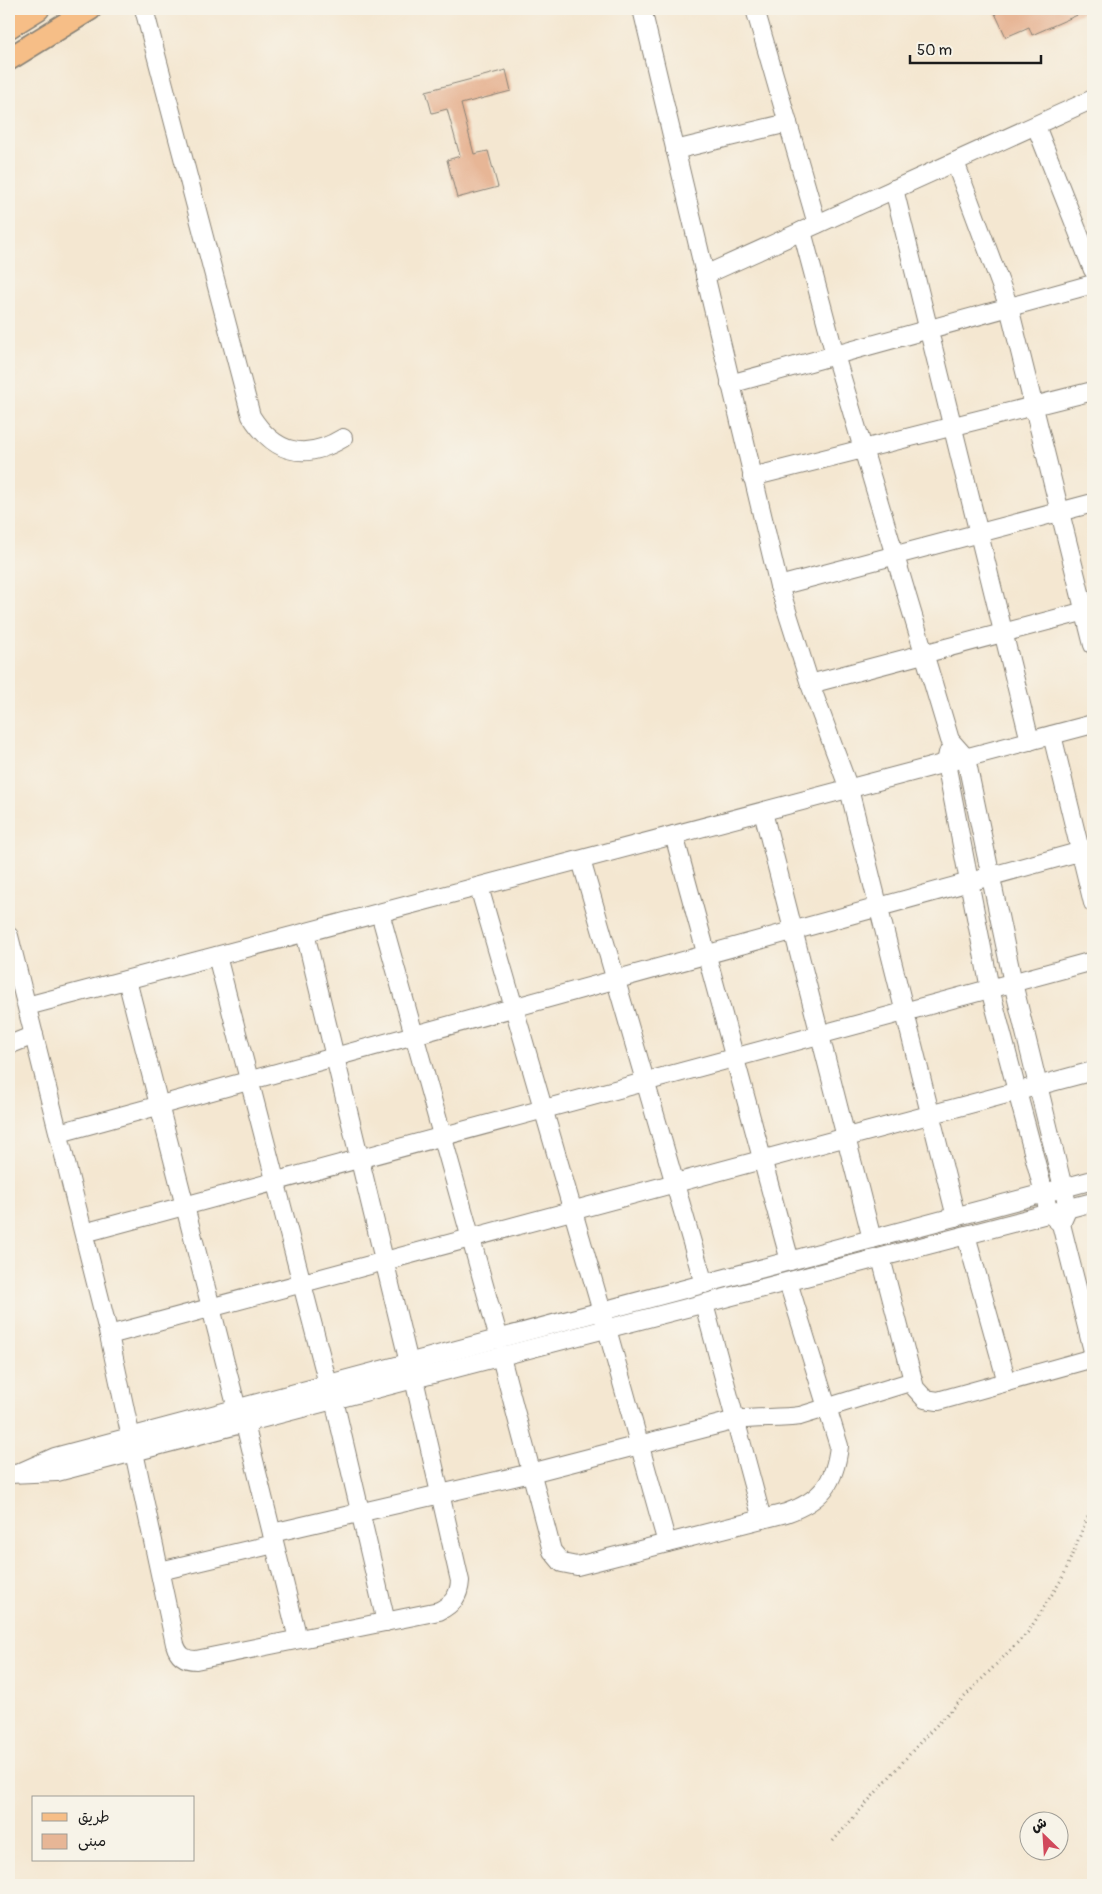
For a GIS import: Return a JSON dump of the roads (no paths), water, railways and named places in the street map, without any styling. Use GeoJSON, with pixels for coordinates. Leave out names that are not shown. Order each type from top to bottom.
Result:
{"type":"FeatureCollection","features":[{"type":"Feature","properties":{"kind":"main road"},"geometry":{"type":"LineString","coordinates":[[9,27],[38,9]]}},
{"type":"Feature","properties":{"kind":"main road"},"geometry":{"type":"LineString","coordinates":[[9,58],[90,9]]}},
{"type":"Feature","properties":{"kind":"street"},"geometry":{"type":"LineString","coordinates":[[144,9],[251,416],[260,432],[274,443],[291,451],[310,452],[319,450],[327,448],[343,438]]}},
{"type":"Feature","properties":{"kind":"street"},"geometry":{"type":"LineString","coordinates":[[642,9],[779,586],[810,684],[849,789],[956,1217]]}},
{"type":"Feature","properties":{"kind":"street"},"geometry":{"type":"LineString","coordinates":[[756,9],[788,123],[834,355],[950,740],[966,758],[1013,983],[1063,1188],[1060,1215],[1093,1352]]}},
{"type":"Feature","properties":{"kind":"street"},"geometry":{"type":"LineString","coordinates":[[705,275],[1093,100]]}},
{"type":"Feature","properties":{"kind":"street"},"geometry":{"type":"LineString","coordinates":[[675,150],[788,123]]}},
{"type":"Feature","properties":{"kind":"street"},"geometry":{"type":"LineString","coordinates":[[1036,126],[1093,270]]}},
{"type":"Feature","properties":{"kind":"street"},"geometry":{"type":"LineString","coordinates":[[955,162],[1009,307],[1060,512],[1089,610],[1093,645]]}},
{"type":"Feature","properties":{"kind":"street"},"geometry":{"type":"LineString","coordinates":[[894,190],[927,330],[1030,741]]}},
{"type":"Feature","properties":{"kind":"street"},"geometry":{"type":"LineString","coordinates":[[730,384],[1093,284]]}},
{"type":"Feature","properties":{"kind":"street"},"geometry":{"type":"LineString","coordinates":[[752,477],[1093,391]]}},
{"type":"Feature","properties":{"kind":"street"},"geometry":{"type":"LineString","coordinates":[[779,586],[1093,503]]}},
{"type":"Feature","properties":{"kind":"street"},"geometry":{"type":"LineString","coordinates":[[810,684],[1089,610]]}},
{"type":"Feature","properties":{"kind":"street"},"geometry":{"type":"LineString","coordinates":[[27,1006],[1093,724]]}},
{"type":"Feature","properties":{"kind":"street"},"geometry":{"type":"LineString","coordinates":[[1052,735],[1087,850],[1093,903]]}},
{"type":"Feature","properties":{"kind":"street"},"geometry":{"type":"LineString","coordinates":[[950,740],[946,763],[990,989],[1044,1194],[1060,1215]]}},
{"type":"Feature","properties":{"kind":"street"},"geometry":{"type":"LineString","coordinates":[[763,812],[872,1239]]}},
{"type":"Feature","properties":{"kind":"street"},"geometry":{"type":"LineString","coordinates":[[674,835],[790,1261]]}},
{"type":"Feature","properties":{"kind":"street"},"geometry":{"type":"LineString","coordinates":[[59,1133],[1087,850]]}},
{"type":"Feature","properties":{"kind":"street"},"geometry":{"type":"LineString","coordinates":[[581,860],[704,1284]]}},
{"type":"Feature","properties":{"kind":"street"},"geometry":{"type":"LineString","coordinates":[[479,887],[667,1543]]}},
{"type":"Feature","properties":{"kind":"street"},"geometry":{"type":"LineString","coordinates":[[380,913],[499,1339]]}},
{"type":"Feature","properties":{"kind":"street"},"geometry":{"type":"LineString","coordinates":[[10,946],[27,1006],[109,1334],[134,1445],[174,1644],[185,1658],[196,1660],[439,1611],[455,1600],[459,1591],[460,1581],[412,1371],[304,933]]}},
{"type":"Feature","properties":{"kind":"street"},"geometry":{"type":"LineString","coordinates":[[217,956],[331,1392],[386,1622]]}},
{"type":"Feature","properties":{"kind":"street"},"geometry":{"type":"LineString","coordinates":[[84,1233],[1093,961]]}},
{"type":"Feature","properties":{"kind":"street"},"geometry":{"type":"LineString","coordinates":[[127,980],[298,1639]]}},
{"type":"Feature","properties":{"kind":"street"},"geometry":{"type":"LineString","coordinates":[[9,1045],[34,1035]]}},
{"type":"Feature","properties":{"kind":"street"},"geometry":{"type":"LineString","coordinates":[[109,1334],[1093,1071]]}},
{"type":"Feature","properties":{"kind":"street"},"geometry":{"type":"LineString","coordinates":[[412,1371],[499,1339],[1093,1180]]}},
{"type":"Feature","properties":{"kind":"street"},"geometry":{"type":"LineString","coordinates":[[15,1473],[49,1459],[134,1445],[412,1371],[501,1357],[966,1235],[1060,1215],[1093,1202]]}},
{"type":"Feature","properties":{"kind":"street"},"geometry":{"type":"LineString","coordinates":[[966,1235],[1006,1382]]}},
{"type":"Feature","properties":{"kind":"street"},"geometry":{"type":"LineString","coordinates":[[881,1258],[913,1381],[919,1394],[932,1402],[1093,1358]]}},
{"type":"Feature","properties":{"kind":"street"},"geometry":{"type":"LineString","coordinates":[[501,1357],[552,1551],[562,1563],[576,1566],[762,1519],[804,1507],[819,1496],[830,1482],[837,1465],[839,1446],[788,1282]]}},
{"type":"Feature","properties":{"kind":"street"},"geometry":{"type":"LineString","coordinates":[[704,1304],[762,1519]]}},
{"type":"Feature","properties":{"kind":"street"},"geometry":{"type":"LineString","coordinates":[[160,1571],[360,1512],[532,1473],[736,1420],[757,1417],[781,1418],[800,1416],[913,1381]]}}]}
